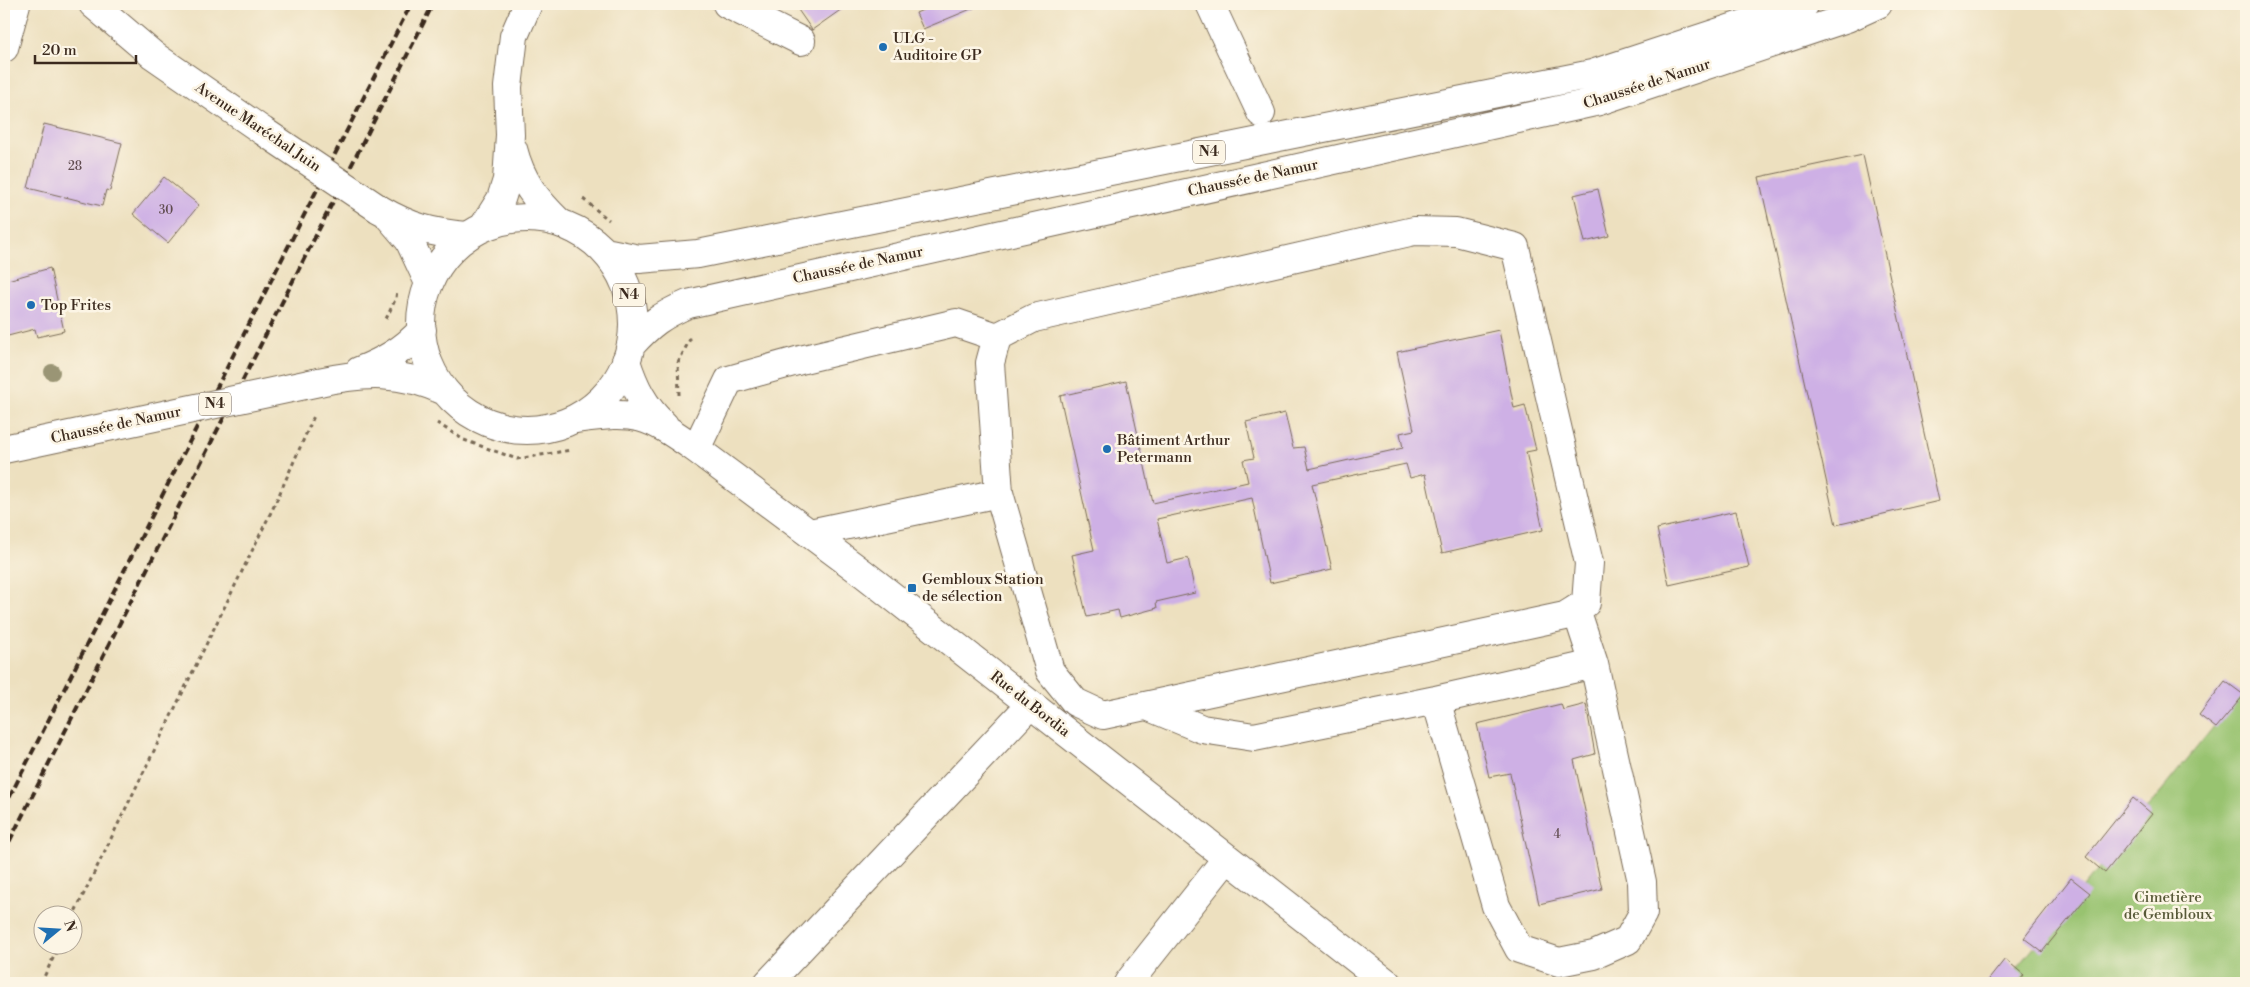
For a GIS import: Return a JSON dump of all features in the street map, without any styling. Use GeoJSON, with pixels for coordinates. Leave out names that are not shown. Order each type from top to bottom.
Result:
{"type":"FeatureCollection","features":[{"type":"Feature","properties":{"kind":"main road"},"geometry":{"type":"LineString","coordinates":[[4,48],[16,4]]}},
{"type":"Feature","properties":{"kind":"main road","name":"Avenue Maréchal Juin"},"geometry":{"type":"LineString","coordinates":[[93,4],[154,55],[263,131],[400,222],[438,234],[476,231]]}},
{"type":"Feature","properties":{"kind":"main road"},"geometry":{"type":"LineString","coordinates":[[476,231],[501,199],[507,180],[510,135],[508,87],[514,36],[528,4]]}},
{"type":"Feature","properties":{"kind":"main road"},"geometry":{"type":"LineString","coordinates":[[727,4],[801,41]]}},
{"type":"Feature","properties":{"kind":"main road"},"geometry":{"type":"LineString","coordinates":[[1210,4],[1261,113]]}},
{"type":"Feature","properties":{"kind":"main road","name":"Chaussée de Namur"},"geometry":{"type":"LineString","coordinates":[[604,252],[639,259],[670,258],[698,254],[1592,74],[1805,4]]}},
{"type":"Feature","properties":{"kind":"main road","name":"Chaussée de Namur"},"geometry":{"type":"LineString","coordinates":[[629,353],[650,324],[688,304],[1599,101],[1847,18],[1878,4]]}},
{"type":"Feature","properties":{"kind":"main road"},"geometry":{"type":"LineString","coordinates":[[510,135],[516,163],[525,182],[536,200],[559,222]]}},
{"type":"Feature","properties":{"kind":"main road","name":"Avenue Maréchal Juin"},"geometry":{"type":"LineString","coordinates":[[379,209],[397,225],[409,240],[429,284]]}},
{"type":"Feature","properties":{"kind":"main road","name":"N4"},"geometry":{"type":"LineString","coordinates":[[534,218],[559,222],[589,238],[604,252],[620,274],[629,295],[633,321],[629,353],[618,380],[606,396],[576,419],[530,430],[498,426],[469,413],[445,391],[427,360],[422,330],[423,303],[429,284],[442,260],[476,231],[509,219],[534,218]]}},
{"type":"Feature","properties":{"kind":"main road"},"geometry":{"type":"LineString","coordinates":[[696,448],[729,380],[804,359],[956,323],[997,337],[1034,318],[1414,231],[1456,232],[1515,247],[1589,563],[1586,603],[1565,616],[1103,715],[1075,702],[1050,671],[999,493],[990,363],[997,337]]}},
{"type":"Feature","properties":{"kind":"main road","name":"Chaussée de Namur"},"geometry":{"type":"LineString","coordinates":[[4,449],[345,376],[385,361],[414,339],[422,330]]}},
{"type":"Feature","properties":{"kind":"main road","name":"Rue du Bordia"},"geometry":{"type":"LineString","coordinates":[[629,353],[637,390],[648,409],[670,430]]}},
{"type":"Feature","properties":{"kind":"main road","name":"Chaussée de Namur"},"geometry":{"type":"LineString","coordinates":[[345,376],[389,375],[410,377],[445,391]]}},
{"type":"Feature","properties":{"kind":"main road","name":"Rue du Bordia"},"geometry":{"type":"LineString","coordinates":[[576,419],[611,414],[643,416],[670,430],[696,448],[810,533],[1387,983]]}},
{"type":"Feature","properties":{"kind":"main road"},"geometry":{"type":"LineString","coordinates":[[810,533],[999,493]]}},
{"type":"Feature","properties":{"kind":"main road"},"geometry":{"type":"LineString","coordinates":[[1436,700],[1496,906],[1519,949],[1559,962],[1594,955],[1628,940],[1643,912],[1642,882],[1594,664],[1576,610]]}},
{"type":"Feature","properties":{"kind":"main road"},"geometry":{"type":"LineString","coordinates":[[1147,706],[1202,729],[1254,737],[1436,700],[1594,664]]}},
{"type":"Feature","properties":{"kind":"main road"},"geometry":{"type":"LineString","coordinates":[[768,983],[1030,705]]}},
{"type":"Feature","properties":{"kind":"main road"},"geometry":{"type":"LineString","coordinates":[[1128,983],[1227,858]]}},
{"type":"Feature","properties":{"kind":"path"},"geometry":{"type":"LineString","coordinates":[[580,197],[609,219],[617,222]]}},
{"type":"Feature","properties":{"kind":"path"},"geometry":{"type":"LineString","coordinates":[[384,321],[396,298],[397,283]]}},
{"type":"Feature","properties":{"kind":"path"},"geometry":{"type":"LineString","coordinates":[[678,397],[678,363],[692,335]]}},
{"type":"Feature","properties":{"kind":"path"},"geometry":{"type":"LineString","coordinates":[[79,904],[276,504],[314,416],[323,415]]}},
{"type":"Feature","properties":{"kind":"path"},"geometry":{"type":"LineString","coordinates":[[432,419],[464,440],[517,459],[565,453],[574,449]]}},
{"type":"Feature","properties":{"kind":"path"},"geometry":{"type":"LineString","coordinates":[[40,983],[55,954]]}},
{"type":"Feature","properties":{"kind":"green space","name":"Cimetière de Gembloux"},"geometry":{"type":"Polygon","coordinates":[[[2246,687],[2246,983],[2005,983],[2246,687]]]}},
{"type":"Feature","properties":{"kind":"building"},"geometry":{"type":"Polygon","coordinates":[[[794,4],[849,4],[812,30],[794,4]]]}},
{"type":"Feature","properties":{"kind":"building"},"geometry":{"type":"Polygon","coordinates":[[[936,4],[983,4],[923,29],[916,13],[936,4]]]}},
{"type":"Feature","properties":{"kind":"building"},"geometry":{"type":"Polygon","coordinates":[[[44,124],[122,143],[110,191],[106,190],[102,206],[28,188],[44,124]]]}},
{"type":"Feature","properties":{"kind":"building"},"geometry":{"type":"Polygon","coordinates":[[[1863,155],[1939,501],[1836,525],[1759,177],[1863,155]]]}},
{"type":"Feature","properties":{"kind":"building"},"geometry":{"type":"Polygon","coordinates":[[[164,177],[199,205],[168,243],[133,214],[164,177]]]}},
{"type":"Feature","properties":{"kind":"building"},"geometry":{"type":"Polygon","coordinates":[[[1598,189],[1609,236],[1585,242],[1574,195],[1598,189]]]}},
{"type":"Feature","properties":{"kind":"building","name":"Top Frites"},"geometry":{"type":"Polygon","coordinates":[[[50,268],[64,331],[37,337],[35,329],[4,337],[4,281],[50,268]]]}},
{"type":"Feature","properties":{"kind":"building"},"geometry":{"type":"Polygon","coordinates":[[[1499,330],[1514,408],[1525,405],[1536,450],[1526,452],[1543,530],[1442,553],[1425,474],[1410,478],[1406,464],[1312,484],[1332,569],[1270,583],[1252,498],[1157,519],[1167,563],[1188,558],[1195,593],[1156,602],[1157,608],[1120,618],[1118,610],[1087,617],[1072,555],[1094,550],[1060,396],[1126,381],[1153,503],[1248,482],[1243,460],[1254,458],[1246,422],[1285,413],[1293,448],[1304,447],[1309,469],[1403,448],[1400,433],[1414,430],[1397,352],[1499,330]]]}},
{"type":"Feature","properties":{"kind":"building"},"geometry":{"type":"Polygon","coordinates":[[[1736,511],[1749,567],[1669,585],[1657,529],[1736,511]]]}},
{"type":"Feature","properties":{"kind":"building"},"geometry":{"type":"Polygon","coordinates":[[[2225,681],[2244,695],[2216,728],[2199,715],[2225,681]]]}},
{"type":"Feature","properties":{"kind":"building"},"geometry":{"type":"Polygon","coordinates":[[[1561,704],[1563,710],[1586,704],[1595,754],[1574,760],[1602,889],[1539,904],[1510,773],[1489,777],[1477,724],[1561,704]]]}},
{"type":"Feature","properties":{"kind":"building"},"geometry":{"type":"Polygon","coordinates":[[[2133,798],[2152,814],[2105,873],[2086,857],[2133,798]]]}},
{"type":"Feature","properties":{"kind":"building"},"geometry":{"type":"Polygon","coordinates":[[[2071,878],[2090,893],[2042,952],[2024,938],[2071,878]]]}},
{"type":"Feature","properties":{"kind":"building"},"geometry":{"type":"Polygon","coordinates":[[[2005,959],[2024,975],[2018,983],[1986,983],[2005,959]]]}},
{"type":"Feature","properties":{"kind":"railway"},"geometry":{"type":"LineString","coordinates":[[4,808],[411,4]]}},
{"type":"Feature","properties":{"kind":"railway"},"geometry":{"type":"LineString","coordinates":[[4,852],[433,4]]}},
{"type":"Feature","properties":{"kind":"place","name":"ULG - Auditoire GP"},"geometry":{"type":"Point","coordinates":[883,47]}},
{"type":"Feature","properties":{"kind":"place","name":"Top Frites"},"geometry":{"type":"Point","coordinates":[31,305]}},
{"type":"Feature","properties":{"kind":"place","name":"Bâtiment Arthur Petermann"},"geometry":{"type":"Point","coordinates":[1107,449]}},
{"type":"Feature","properties":{"kind":"place","name":"Gembloux Station de sélection"},"geometry":{"type":"Point","coordinates":[912,588]}}]}
